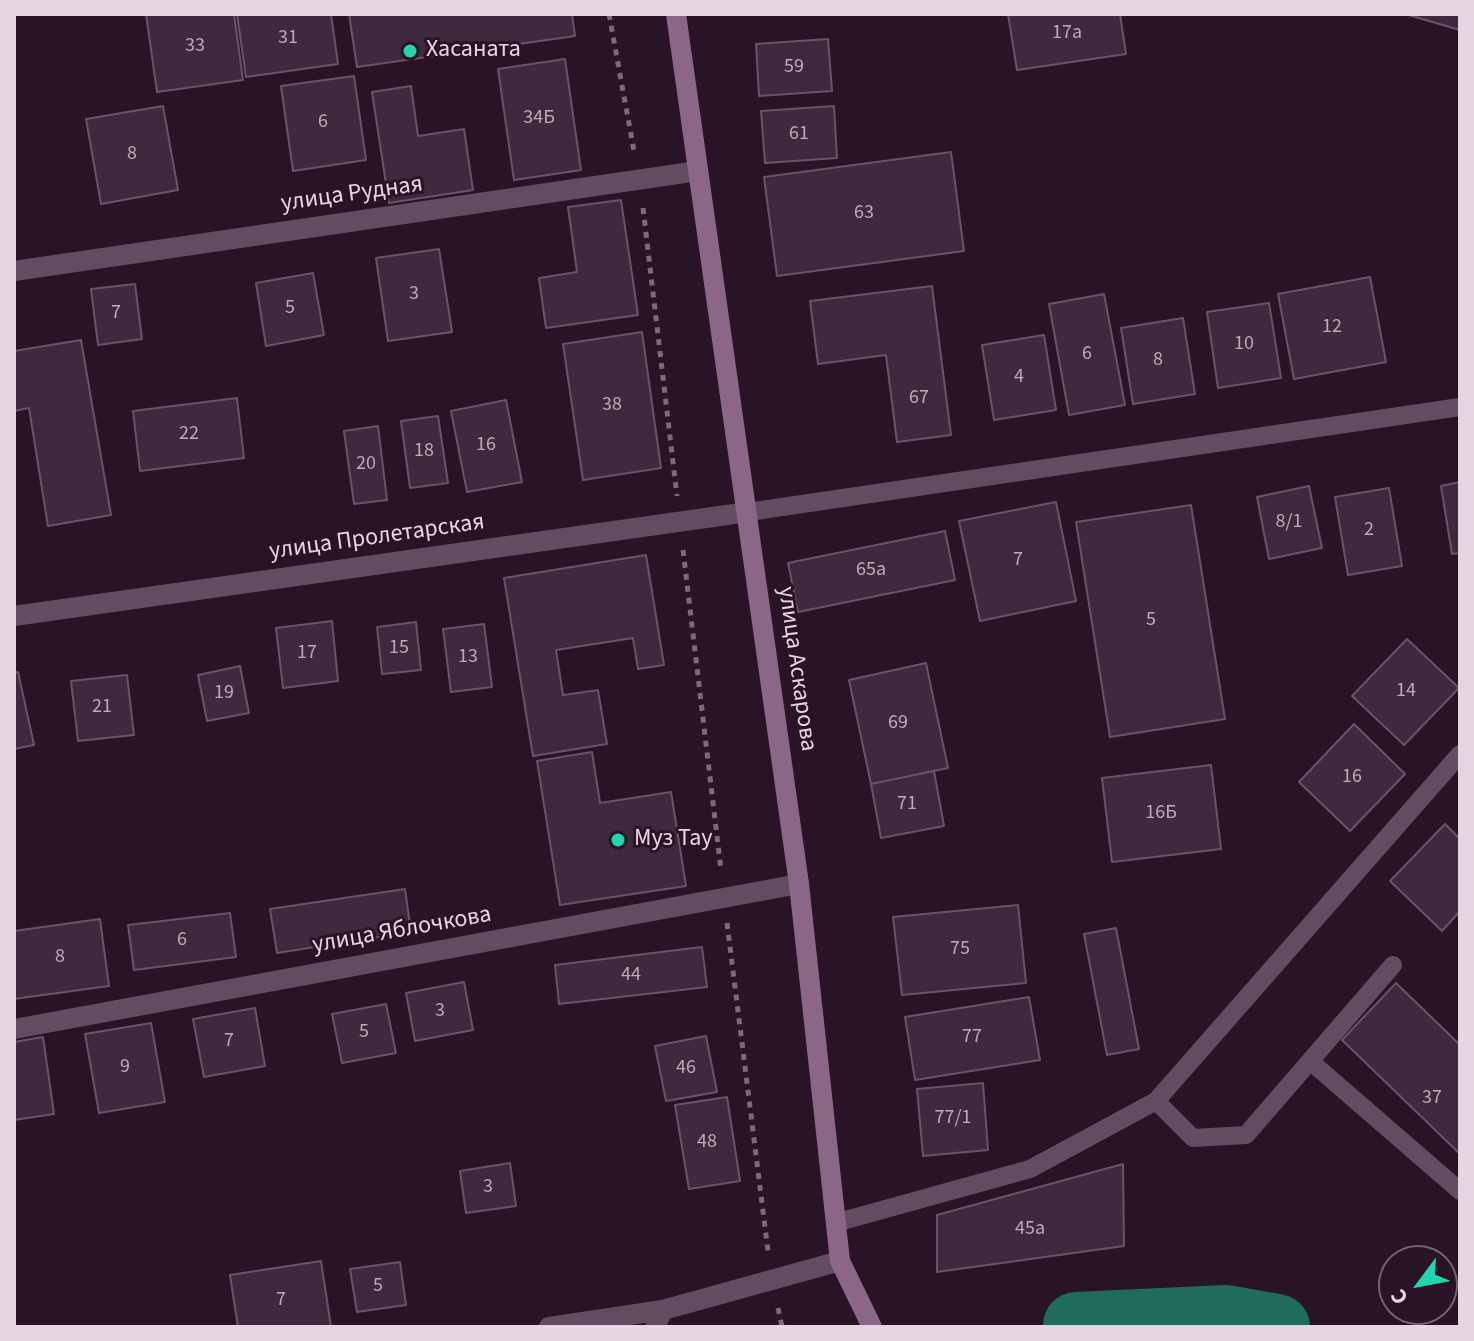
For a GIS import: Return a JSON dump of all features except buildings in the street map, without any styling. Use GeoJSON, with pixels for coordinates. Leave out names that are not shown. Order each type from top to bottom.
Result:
{"type":"FeatureCollection","features":[{"type":"Feature","properties":{"kind":"main road","name":"улица Аскарова"},"geometry":{"type":"LineString","coordinates":[[676,14],[799,884],[840,1261],[872,1327]]}},
{"type":"Feature","properties":{"kind":"street","name":"улица Рудная"},"geometry":{"type":"LineString","coordinates":[[14,271],[698,171]]}},
{"type":"Feature","properties":{"kind":"street","name":"улица Пролетарская"},"geometry":{"type":"LineString","coordinates":[[14,616],[748,512]]}},
{"type":"Feature","properties":{"kind":"street","name":"улица Яблочкова"},"geometry":{"type":"LineString","coordinates":[[14,1029],[799,884]]}},
{"type":"Feature","properties":{"kind":"street"},"geometry":{"type":"LineString","coordinates":[[549,1327],[659,1318],[771,1280],[840,1261]]}},
{"type":"Feature","properties":{"kind":"lane"},"geometry":{"type":"LineString","coordinates":[[748,512],[1460,407]]}},
{"type":"Feature","properties":{"kind":"lane"},"geometry":{"type":"LineString","coordinates":[[835,1223],[1030,1169],[1156,1101],[1460,754]]}},
{"type":"Feature","properties":{"kind":"lane"},"geometry":{"type":"LineString","coordinates":[[1156,1101],[1193,1138],[1246,1135],[1393,965]]}},
{"type":"Feature","properties":{"kind":"lane"},"geometry":{"type":"LineString","coordinates":[[1310,1061],[1460,1191]]}},
{"type":"Feature","properties":{"kind":"path"},"geometry":{"type":"LineString","coordinates":[[609,14],[639,180],[771,1280],[782,1327]]}},
{"type":"Feature","properties":{"kind":"waterway"},"geometry":{"type":"LineString","coordinates":[[1076,1327],[1226,1318],[1277,1327]]}},
{"type":"Feature","properties":{"kind":"place","name":"Хасаната"},"geometry":{"type":"Point","coordinates":[410,51]}},
{"type":"Feature","properties":{"kind":"place","name":"Муз Тау"},"geometry":{"type":"Point","coordinates":[618,840]}}]}
